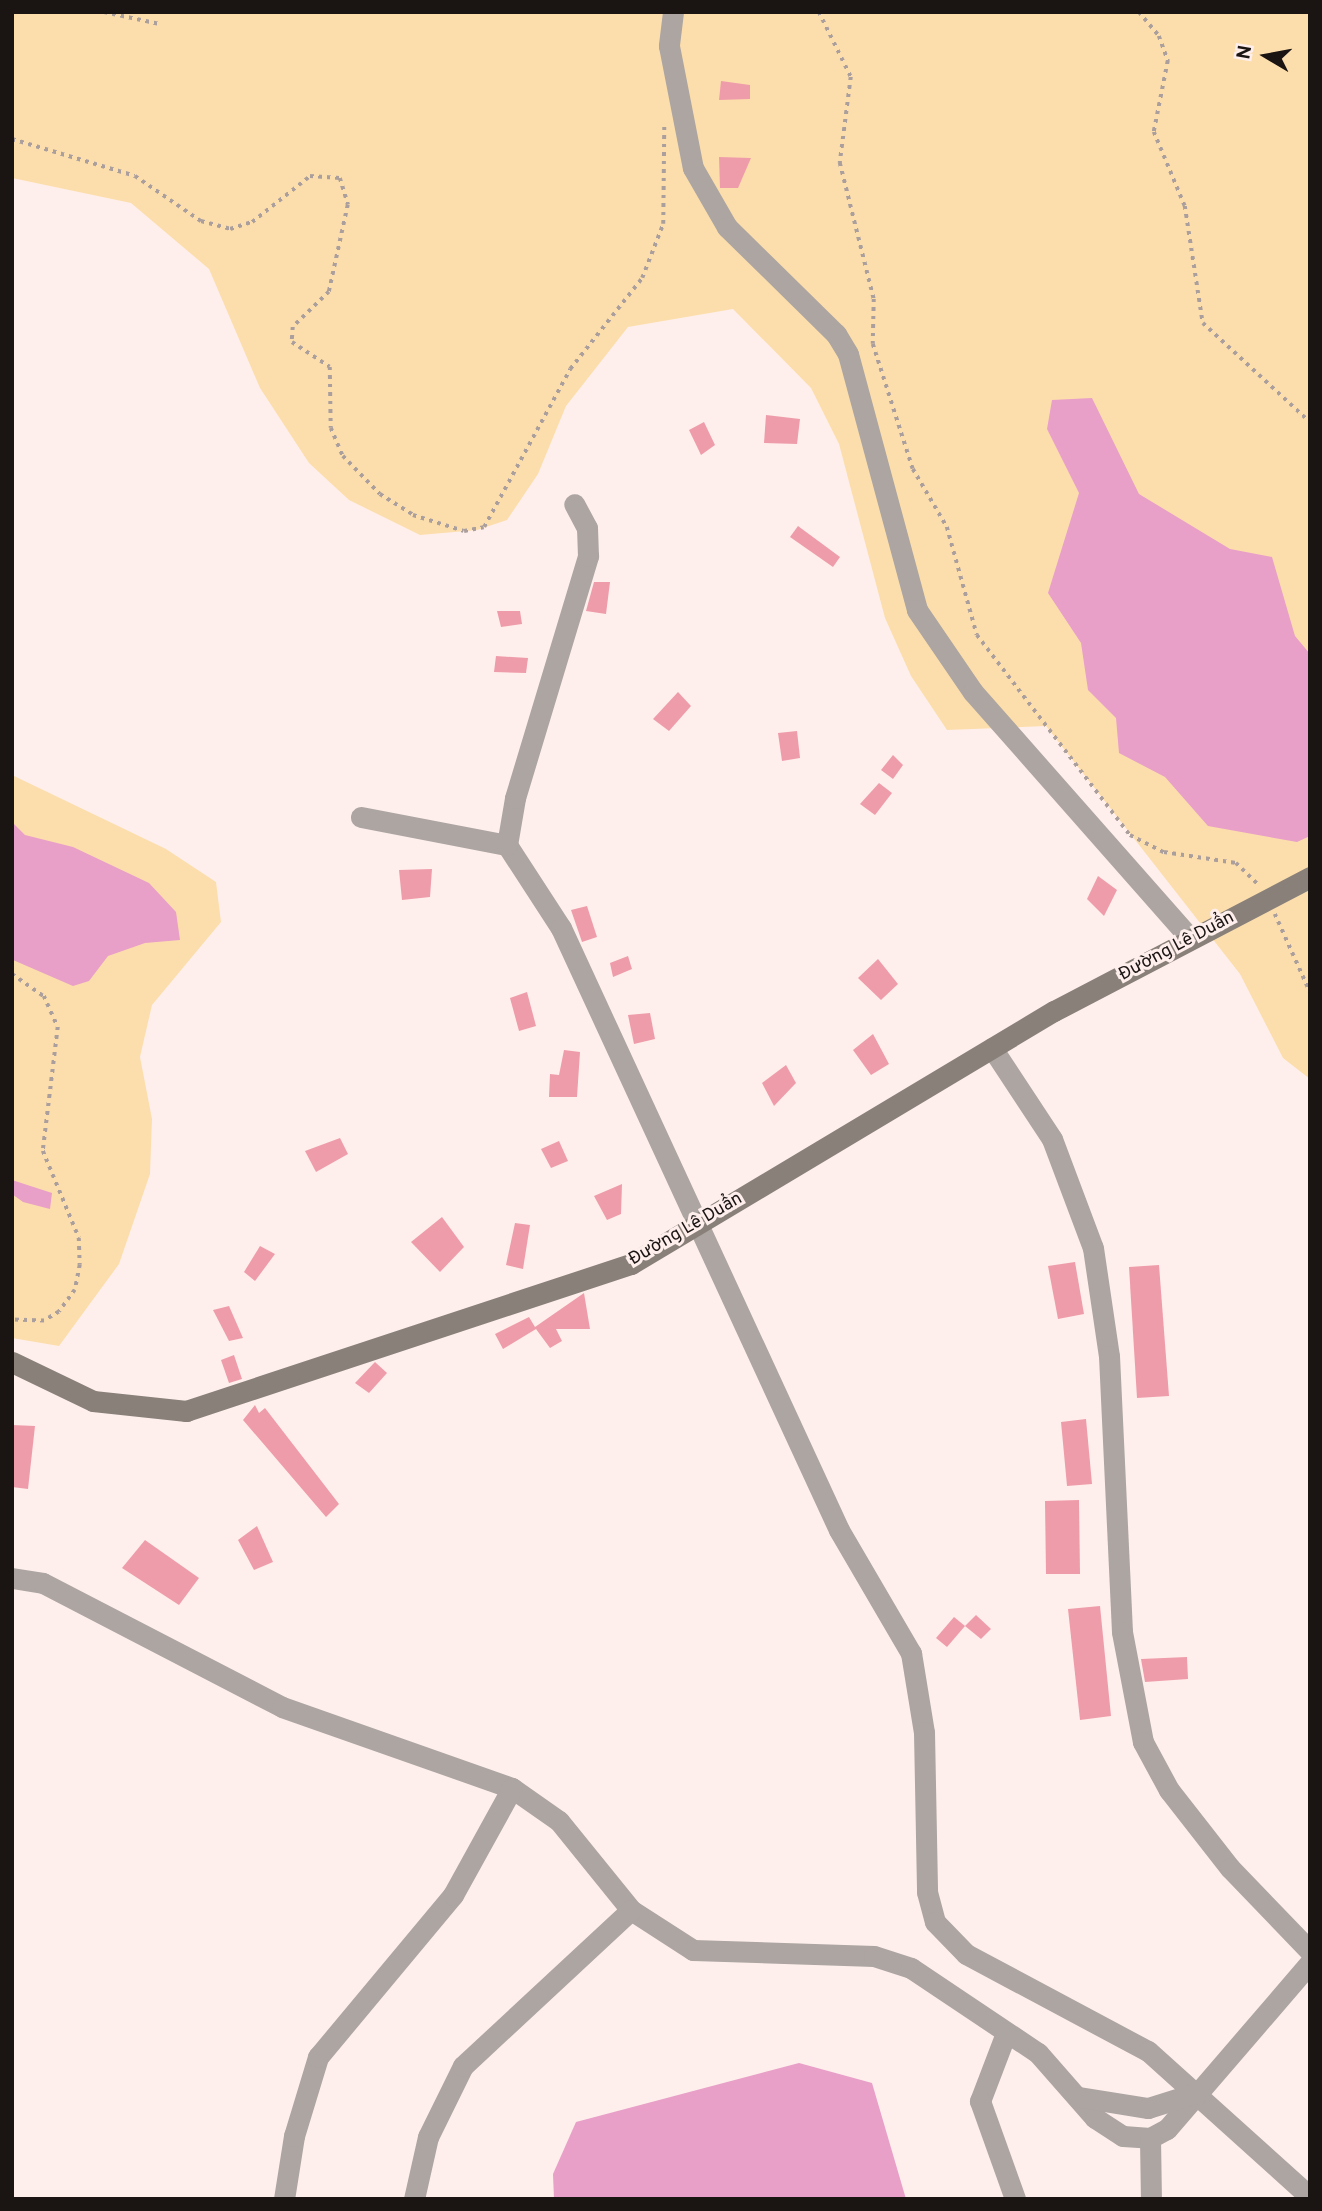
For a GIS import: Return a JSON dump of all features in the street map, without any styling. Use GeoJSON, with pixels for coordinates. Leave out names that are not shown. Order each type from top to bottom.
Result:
{"type":"FeatureCollection","features":[{"type":"Feature","properties":{"kind":"main road","name":"Đường Lê Duẩn"},"geometry":{"type":"LineString","coordinates":[[12,1362],[93,1401],[186,1411],[631,1264],[992,1048],[1310,877]]}},
{"type":"Feature","properties":{"kind":"street"},"geometry":{"type":"LineString","coordinates":[[673,12],[669,46],[693,168],[727,227],[823,321],[848,354],[917,610],[973,692],[1191,939]]}},
{"type":"Feature","properties":{"kind":"street"},"geometry":{"type":"LineString","coordinates":[[574,504],[587,528],[588,556],[515,798],[507,845],[561,928],[620,1068],[699,1223],[839,1530],[911,1653],[928,1793],[927,1892],[935,1922],[966,1954],[1148,2051],[1198,2092],[1305,2196]]}},
{"type":"Feature","properties":{"kind":"street"},"geometry":{"type":"LineString","coordinates":[[361,817],[507,845]]}},
{"type":"Feature","properties":{"kind":"street"},"geometry":{"type":"LineString","coordinates":[[992,1048],[1052,1139],[1093,1248],[1109,1356],[1122,1632],[1143,1742],[1169,1790],[1230,1868],[1310,1951]]}},
{"type":"Feature","properties":{"kind":"street"},"geometry":{"type":"LineString","coordinates":[[12,1578],[43,1583],[282,1707],[512,1788],[559,1821],[631,1910],[670,1939],[710,1954],[894,1961],[1055,2068],[1108,2129],[1150,2138],[1167,2129],[1310,1963]]}},
{"type":"Feature","properties":{"kind":"street"},"geometry":{"type":"LineString","coordinates":[[284,2199],[294,2136],[318,2057],[453,1895],[512,1788]]}},
{"type":"Feature","properties":{"kind":"street"},"geometry":{"type":"LineString","coordinates":[[414,2199],[428,2137],[463,2066],[631,1910]]}},
{"type":"Feature","properties":{"kind":"street"},"geometry":{"type":"LineString","coordinates":[[1006,2033],[981,2101],[1015,2199]]}},
{"type":"Feature","properties":{"kind":"street"},"geometry":{"type":"LineString","coordinates":[[1079,2097],[1149,2108],[1198,2092]]}},
{"type":"Feature","properties":{"kind":"street"},"geometry":{"type":"LineString","coordinates":[[1150,2138],[1151,2199]]}},
{"type":"Feature","properties":{"kind":"path"},"geometry":{"type":"LineString","coordinates":[[104,12],[160,24]]}},
{"type":"Feature","properties":{"kind":"path"},"geometry":{"type":"LineString","coordinates":[[818,12],[851,77],[840,163],[874,299],[873,344],[916,478],[947,527],[977,635],[1130,835],[1164,852],[1236,863],[1269,898],[1310,992]]}},
{"type":"Feature","properties":{"kind":"path"},"geometry":{"type":"LineString","coordinates":[[1139,12],[1159,36],[1168,61],[1154,132],[1185,206],[1203,323],[1310,422]]}},
{"type":"Feature","properties":{"kind":"path"},"geometry":{"type":"LineString","coordinates":[[12,139],[135,176],[201,222],[230,229],[252,222],[310,176],[340,178],[348,205],[329,292],[293,327],[292,342],[330,367],[331,428],[343,456],[380,494],[413,515],[464,531],[484,527],[570,369],[642,278],[663,224],[663,121]]}},
{"type":"Feature","properties":{"kind":"path"},"geometry":{"type":"LineString","coordinates":[[12,974],[44,996],[58,1027],[43,1151],[79,1238],[80,1265],[75,1290],[59,1312],[44,1321],[12,1320]]}},
{"type":"Feature","properties":{"kind":"shaded area"},"geometry":{"type":"Polygon","coordinates":[[[12,12],[1310,12],[1310,1079],[1283,1058],[1240,974],[1046,726],[947,730],[911,676],[885,618],[839,444],[811,388],[733,309],[628,327],[566,406],[538,474],[507,520],[477,530],[420,535],[349,500],[309,463],[260,388],[209,269],[131,203],[12,178],[12,12]]]}},
{"type":"Feature","properties":{"kind":"shaded area"},"geometry":{"type":"Polygon","coordinates":[[[1092,398],[1139,494],[1230,549],[1272,557],[1295,636],[1310,654],[1310,836],[1297,842],[1208,826],[1165,777],[1119,753],[1116,718],[1088,690],[1081,643],[1048,593],[1079,493],[1047,429],[1052,400],[1092,398]]]}},
{"type":"Feature","properties":{"kind":"shaded area"},"geometry":{"type":"Polygon","coordinates":[[[12,775],[166,849],[216,882],[221,922],[152,1005],[140,1057],[152,1119],[150,1174],[119,1264],[59,1346],[12,1338],[12,775]]]}},
{"type":"Feature","properties":{"kind":"shaded area"},"geometry":{"type":"Polygon","coordinates":[[[12,822],[25,835],[73,847],[149,883],[176,912],[180,940],[145,943],[108,956],[89,981],[73,986],[13,960],[12,822]]]}},
{"type":"Feature","properties":{"kind":"shaded area"},"geometry":{"type":"Polygon","coordinates":[[[12,1180],[52,1193],[50,1209],[23,1202],[12,1194],[12,1180]]]}},
{"type":"Feature","properties":{"kind":"shaded area"},"geometry":{"type":"Polygon","coordinates":[[[799,2063],[872,2083],[906,2199],[554,2199],[553,2174],[576,2122],[799,2063]]]}},
{"type":"Feature","properties":{"kind":"building"},"geometry":{"type":"Polygon","coordinates":[[[721,81],[750,85],[750,99],[719,100],[721,81]]]}},
{"type":"Feature","properties":{"kind":"building"},"geometry":{"type":"Polygon","coordinates":[[[719,157],[751,158],[738,188],[720,188],[719,157]]]}},
{"type":"Feature","properties":{"kind":"building"},"geometry":{"type":"Polygon","coordinates":[[[766,415],[800,419],[797,444],[764,443],[766,415]]]}},
{"type":"Feature","properties":{"kind":"building"},"geometry":{"type":"Polygon","coordinates":[[[704,422],[715,445],[701,455],[689,430],[704,422]]]}},
{"type":"Feature","properties":{"kind":"building"},"geometry":{"type":"Polygon","coordinates":[[[798,526],[840,557],[833,567],[790,537],[798,526]]]}},
{"type":"Feature","properties":{"kind":"building"},"geometry":{"type":"Polygon","coordinates":[[[594,582],[610,582],[606,614],[586,611],[594,582]]]}},
{"type":"Feature","properties":{"kind":"building"},"geometry":{"type":"Polygon","coordinates":[[[497,611],[520,611],[522,624],[501,627],[497,611]]]}},
{"type":"Feature","properties":{"kind":"building"},"geometry":{"type":"Polygon","coordinates":[[[496,656],[528,658],[526,673],[494,672],[496,656]]]}},
{"type":"Feature","properties":{"kind":"building"},"geometry":{"type":"Polygon","coordinates":[[[678,692],[691,706],[669,731],[653,719],[678,692]]]}},
{"type":"Feature","properties":{"kind":"building"},"geometry":{"type":"Polygon","coordinates":[[[797,731],[800,758],[782,761],[778,733],[797,731]]]}},
{"type":"Feature","properties":{"kind":"building"},"geometry":{"type":"Polygon","coordinates":[[[893,755],[903,765],[893,779],[881,770],[893,755]]]}},
{"type":"Feature","properties":{"kind":"building"},"geometry":{"type":"Polygon","coordinates":[[[879,783],[892,793],[875,815],[860,804],[879,783]]]}},
{"type":"Feature","properties":{"kind":"building"},"geometry":{"type":"Polygon","coordinates":[[[432,869],[430,897],[402,900],[399,870],[432,869]]]}},
{"type":"Feature","properties":{"kind":"building"},"geometry":{"type":"Polygon","coordinates":[[[1098,876],[1117,890],[1104,916],[1087,899],[1098,876]]]}},
{"type":"Feature","properties":{"kind":"building"},"geometry":{"type":"Polygon","coordinates":[[[587,906],[597,937],[582,942],[571,910],[587,906]]]}},
{"type":"Feature","properties":{"kind":"building"},"geometry":{"type":"Polygon","coordinates":[[[628,956],[632,969],[613,977],[610,963],[628,956]]]}},
{"type":"Feature","properties":{"kind":"building"},"geometry":{"type":"Polygon","coordinates":[[[878,959],[898,984],[881,1000],[858,978],[878,959]]]}},
{"type":"Feature","properties":{"kind":"building"},"geometry":{"type":"Polygon","coordinates":[[[527,992],[536,1026],[519,1031],[510,998],[527,992]]]}},
{"type":"Feature","properties":{"kind":"building"},"geometry":{"type":"Polygon","coordinates":[[[650,1013],[655,1039],[634,1044],[628,1015],[650,1013]]]}},
{"type":"Feature","properties":{"kind":"building"},"geometry":{"type":"Polygon","coordinates":[[[873,1034],[889,1064],[871,1075],[853,1050],[873,1034]]]}},
{"type":"Feature","properties":{"kind":"building"},"geometry":{"type":"Polygon","coordinates":[[[564,1050],[580,1052],[577,1097],[549,1097],[550,1074],[559,1075],[564,1050]]]}},
{"type":"Feature","properties":{"kind":"building"},"geometry":{"type":"Polygon","coordinates":[[[786,1065],[796,1083],[774,1106],[762,1083],[786,1065]]]}},
{"type":"Feature","properties":{"kind":"building"},"geometry":{"type":"Polygon","coordinates":[[[340,1138],[348,1154],[316,1172],[305,1151],[340,1138]]]}},
{"type":"Feature","properties":{"kind":"building"},"geometry":{"type":"Polygon","coordinates":[[[559,1141],[568,1161],[551,1168],[541,1149],[559,1141]]]}},
{"type":"Feature","properties":{"kind":"building"},"geometry":{"type":"Polygon","coordinates":[[[622,1184],[621,1214],[607,1220],[594,1196],[622,1184]]]}},
{"type":"Feature","properties":{"kind":"building"},"geometry":{"type":"Polygon","coordinates":[[[442,1217],[464,1247],[440,1272],[411,1242],[442,1217]]]}},
{"type":"Feature","properties":{"kind":"building"},"geometry":{"type":"Polygon","coordinates":[[[515,1223],[530,1225],[523,1269],[506,1265],[515,1223]]]}},
{"type":"Feature","properties":{"kind":"building"},"geometry":{"type":"Polygon","coordinates":[[[260,1246],[275,1254],[255,1281],[244,1272],[260,1246]]]}},
{"type":"Feature","properties":{"kind":"building"},"geometry":{"type":"Polygon","coordinates":[[[1075,1262],[1084,1314],[1058,1319],[1048,1266],[1075,1262]]]}},
{"type":"Feature","properties":{"kind":"building"},"geometry":{"type":"Polygon","coordinates":[[[1159,1265],[1169,1396],[1137,1398],[1129,1267],[1159,1265]]]}},
{"type":"Feature","properties":{"kind":"building"},"geometry":{"type":"Polygon","coordinates":[[[584,1293],[590,1329],[556,1329],[562,1341],[550,1348],[536,1329],[503,1349],[495,1334],[529,1317],[535,1327],[584,1293]]]}},
{"type":"Feature","properties":{"kind":"building"},"geometry":{"type":"Polygon","coordinates":[[[229,1306],[243,1338],[229,1341],[213,1310],[229,1306]]]}},
{"type":"Feature","properties":{"kind":"building"},"geometry":{"type":"Polygon","coordinates":[[[234,1355],[242,1379],[229,1383],[221,1360],[234,1355]]]}},
{"type":"Feature","properties":{"kind":"building"},"geometry":{"type":"Polygon","coordinates":[[[375,1362],[387,1373],[369,1393],[355,1383],[375,1362]]]}},
{"type":"Feature","properties":{"kind":"building"},"geometry":{"type":"Polygon","coordinates":[[[255,1405],[259,1413],[265,1408],[339,1504],[326,1517],[243,1420],[255,1405]]]}},
{"type":"Feature","properties":{"kind":"building"},"geometry":{"type":"Polygon","coordinates":[[[1086,1419],[1092,1484],[1067,1486],[1061,1422],[1086,1419]]]}},
{"type":"Feature","properties":{"kind":"building"},"geometry":{"type":"Polygon","coordinates":[[[12,1425],[35,1426],[28,1489],[12,1487],[12,1425]]]}},
{"type":"Feature","properties":{"kind":"building"},"geometry":{"type":"Polygon","coordinates":[[[1079,1500],[1080,1574],[1046,1574],[1045,1501],[1079,1500]]]}},
{"type":"Feature","properties":{"kind":"building"},"geometry":{"type":"Polygon","coordinates":[[[257,1526],[273,1562],[254,1570],[238,1540],[257,1526]]]}},
{"type":"Feature","properties":{"kind":"building"},"geometry":{"type":"Polygon","coordinates":[[[145,1540],[199,1578],[179,1605],[122,1568],[145,1540]]]}},
{"type":"Feature","properties":{"kind":"building"},"geometry":{"type":"Polygon","coordinates":[[[1100,1606],[1111,1716],[1080,1720],[1068,1609],[1100,1606]]]}},
{"type":"Feature","properties":{"kind":"building"},"geometry":{"type":"Polygon","coordinates":[[[976,1615],[991,1629],[981,1639],[965,1626],[976,1615]]]}},
{"type":"Feature","properties":{"kind":"building"},"geometry":{"type":"Polygon","coordinates":[[[954,1617],[965,1626],[947,1647],[936,1638],[954,1617]]]}},
{"type":"Feature","properties":{"kind":"building"},"geometry":{"type":"Polygon","coordinates":[[[1187,1657],[1188,1679],[1145,1682],[1141,1659],[1187,1657]]]}}]}
